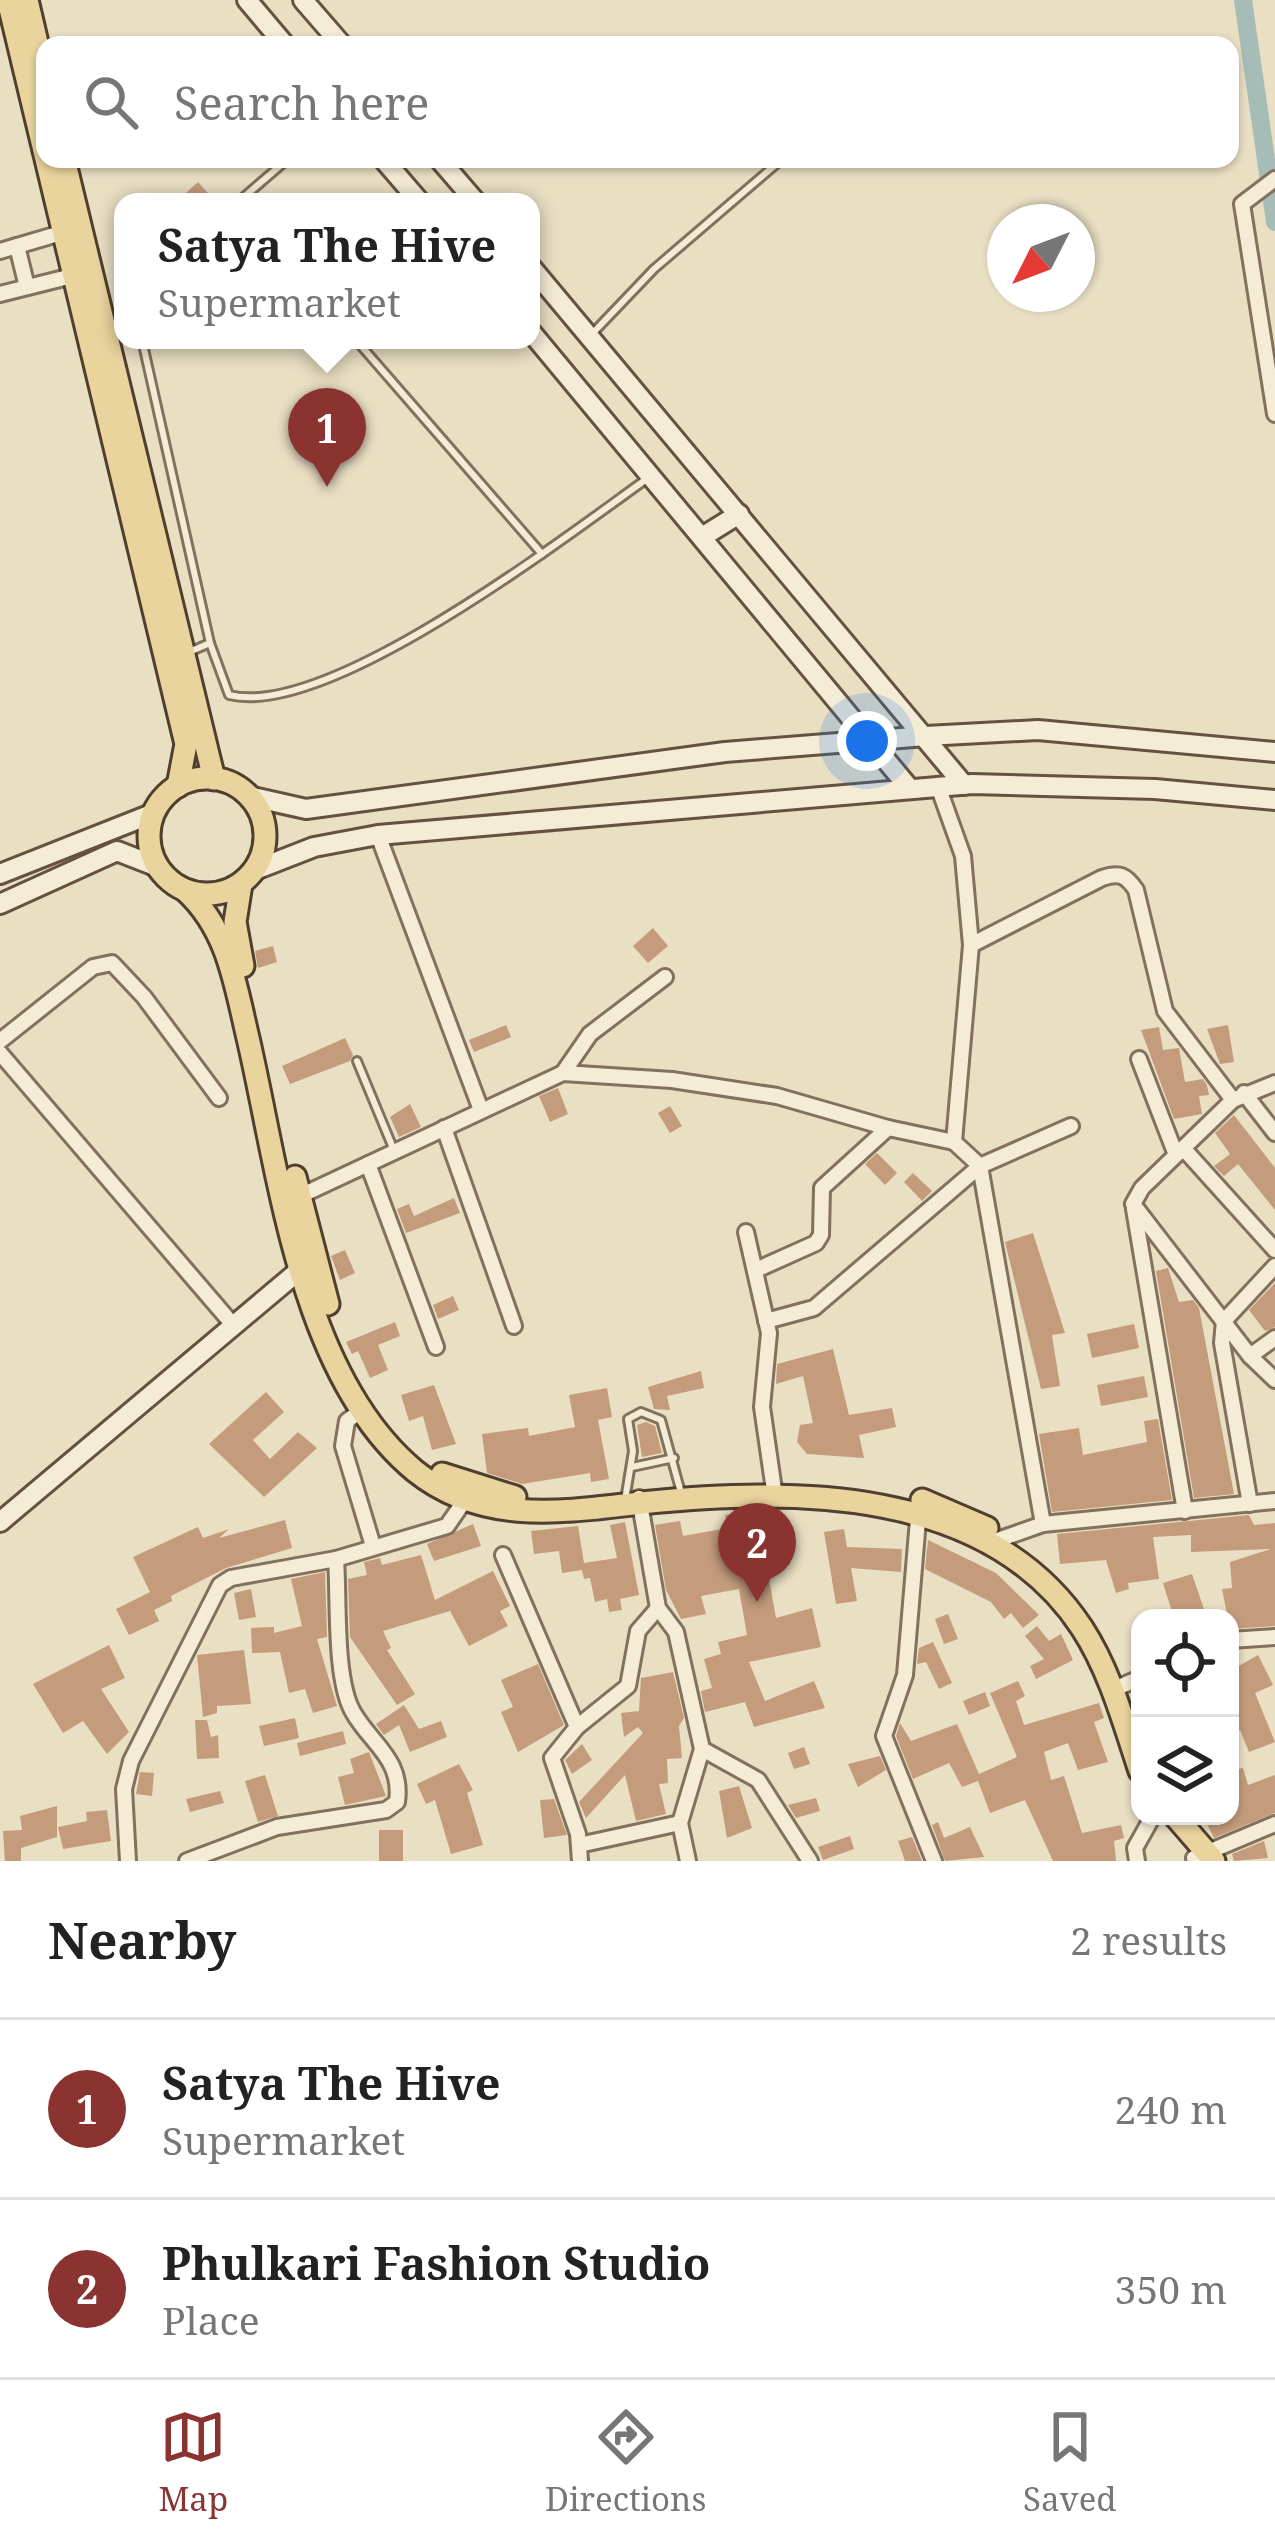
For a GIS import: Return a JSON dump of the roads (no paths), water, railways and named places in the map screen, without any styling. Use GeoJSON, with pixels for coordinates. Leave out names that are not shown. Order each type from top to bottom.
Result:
{"type":"FeatureCollection","features":[{"type":"Feature","properties":{"kind":"main road"},"geometry":{"type":"LineString","coordinates":[[8,0],[36,121]]}},
{"type":"Feature","properties":{"kind":"main road"},"geometry":{"type":"LineString","coordinates":[[27,0],[36,38]]}},
{"type":"Feature","properties":{"kind":"main road"},"geometry":{"type":"LineString","coordinates":[[47,168],[186,745],[178,786],[154,813],[150,849],[158,867],[207,910],[229,959],[332,1318],[360,1391],[415,1456],[468,1494]]}},
{"type":"Feature","properties":{"kind":"main road"},"geometry":{"type":"LineString","coordinates":[[66,168],[180,656],[214,779]]}},
{"type":"Feature","properties":{"kind":"main road"},"geometry":{"type":"LineString","coordinates":[[178,786],[214,779],[248,796],[265,832],[235,922],[240,954],[302,1268],[333,1363],[359,1412],[416,1471],[468,1494],[532,1499],[774,1491]]}},
{"type":"Feature","properties":{"kind":"main road"},"geometry":{"type":"LineString","coordinates":[[186,891],[222,892],[248,877]]}},
{"type":"Feature","properties":{"kind":"main road"},"geometry":{"type":"LineString","coordinates":[[635,1497],[680,1489],[774,1491],[919,1506],[995,1539],[1066,1608],[1125,1685],[1134,1717]]}},
{"type":"Feature","properties":{"kind":"main road"},"geometry":{"type":"LineString","coordinates":[[1125,1685],[1131,1719]]}},
{"type":"Feature","properties":{"kind":"main road"},"geometry":{"type":"LineString","coordinates":[[1167,1825],[1203,1858]]}},
{"type":"Feature","properties":{"kind":"main road"},"geometry":{"type":"LineString","coordinates":[[1181,1825],[1203,1858]]}},
{"type":"Feature","properties":{"kind":"street"},"geometry":{"type":"LineString","coordinates":[[247,0],[277,36]]}},
{"type":"Feature","properties":{"kind":"street"},"geometry":{"type":"LineString","coordinates":[[303,0],[333,36]]}},
{"type":"Feature","properties":{"kind":"street"},"geometry":{"type":"LineString","coordinates":[[391,168],[412,193]]}},
{"type":"Feature","properties":{"kind":"street"},"geometry":{"type":"LineString","coordinates":[[447,168],[468,193]]}},
{"type":"Feature","properties":{"kind":"street"},"geometry":{"type":"LineString","coordinates":[[1275,179],[1242,204],[1275,414]]}},
{"type":"Feature","properties":{"kind":"street"},"geometry":{"type":"LineString","coordinates":[[0,251],[62,233]]}},
{"type":"Feature","properties":{"kind":"street"},"geometry":{"type":"LineString","coordinates":[[17,246],[27,287]]}},
{"type":"Feature","properties":{"kind":"street"},"geometry":{"type":"LineString","coordinates":[[0,294],[72,276]]}},
{"type":"Feature","properties":{"kind":"street"},"geometry":{"type":"LineString","coordinates":[[540,278],[964,785]]}},
{"type":"Feature","properties":{"kind":"street"},"geometry":{"type":"LineString","coordinates":[[540,343],[910,789]]}},
{"type":"Feature","properties":{"kind":"street"},"geometry":{"type":"LineString","coordinates":[[702,537],[739,514]]}},
{"type":"Feature","properties":{"kind":"street"},"geometry":{"type":"LineString","coordinates":[[248,796],[306,809],[725,752],[1038,730],[1275,752]]}},
{"type":"Feature","properties":{"kind":"street"},"geometry":{"type":"LineString","coordinates":[[938,786],[963,856],[971,945],[954,1142]]}},
{"type":"Feature","properties":{"kind":"street"},"geometry":{"type":"LineString","coordinates":[[248,877],[314,847],[378,835],[938,786],[1155,789],[1275,800]]}},
{"type":"Feature","properties":{"kind":"street"},"geometry":{"type":"LineString","coordinates":[[0,874],[154,813]]}},
{"type":"Feature","properties":{"kind":"street"},"geometry":{"type":"LineString","coordinates":[[378,835],[482,1110]]}},
{"type":"Feature","properties":{"kind":"street"},"geometry":{"type":"LineString","coordinates":[[0,904],[117,851],[158,867]]}},
{"type":"Feature","properties":{"kind":"street"},"geometry":{"type":"LineString","coordinates":[[971,945],[1102,878],[1115,873],[1128,878],[1136,890],[1165,1011],[1275,1133]]}},
{"type":"Feature","properties":{"kind":"street"},"geometry":{"type":"LineString","coordinates":[[0,1041],[93,967],[112,963],[144,997],[219,1098]]}},
{"type":"Feature","properties":{"kind":"street"},"geometry":{"type":"LineString","coordinates":[[563,1073],[590,1034],[665,976]]}},
{"type":"Feature","properties":{"kind":"street"},"geometry":{"type":"LineString","coordinates":[[0,1053],[234,1326]]}},
{"type":"Feature","properties":{"kind":"street"},"geometry":{"type":"LineString","coordinates":[[1139,1059],[1179,1151],[1275,1250]]}},
{"type":"Feature","properties":{"kind":"street"},"geometry":{"type":"LineString","coordinates":[[300,1196],[563,1073],[672,1081],[777,1096],[954,1142],[980,1166],[1043,1524]]}},
{"type":"Feature","properties":{"kind":"street"},"geometry":{"type":"LineString","coordinates":[[1133,1204],[1179,1151],[1238,1096],[1275,1083]]}},
{"type":"Feature","properties":{"kind":"street"},"geometry":{"type":"LineString","coordinates":[[766,1321],[814,1307],[980,1166],[1071,1126]]}},
{"type":"Feature","properties":{"kind":"street"},"geometry":{"type":"LineString","coordinates":[[444,1128],[514,1326]]}},
{"type":"Feature","properties":{"kind":"street"},"geometry":{"type":"LineString","coordinates":[[756,1270],[816,1243],[821,1235],[822,1188],[888,1128]]}},
{"type":"Feature","properties":{"kind":"street"},"geometry":{"type":"LineString","coordinates":[[368,1164],[436,1347]]}},
{"type":"Feature","properties":{"kind":"street"},"geometry":{"type":"LineString","coordinates":[[1133,1204],[1250,1356],[1275,1380]]}},
{"type":"Feature","properties":{"kind":"street"},"geometry":{"type":"LineString","coordinates":[[1133,1204],[1163,1357],[1185,1511]]}},
{"type":"Feature","properties":{"kind":"street"},"geometry":{"type":"LineString","coordinates":[[746,1232],[766,1321],[762,1407],[774,1491]]}},
{"type":"Feature","properties":{"kind":"street"},"geometry":{"type":"LineString","coordinates":[[1250,1504],[1222,1343],[1224,1321],[1275,1266]]}},
{"type":"Feature","properties":{"kind":"street"},"geometry":{"type":"LineString","coordinates":[[3,1512],[302,1268]]}},
{"type":"Feature","properties":{"kind":"street"},"geometry":{"type":"LineString","coordinates":[[1250,1356],[1275,1339]]}},
{"type":"Feature","properties":{"kind":"street"},"geometry":{"type":"LineString","coordinates":[[359,1412],[347,1421],[343,1446],[373,1546]]}},
{"type":"Feature","properties":{"kind":"street"},"geometry":{"type":"LineString","coordinates":[[128,1861],[124,1802],[131,1761],[210,1596],[231,1578],[336,1559],[447,1526],[468,1494]]}},
{"type":"Feature","properties":{"kind":"street"},"geometry":{"type":"LineString","coordinates":[[635,1497],[658,1608],[676,1632],[702,1748],[680,1823],[688,1861]]}},
{"type":"Feature","properties":{"kind":"street"},"geometry":{"type":"LineString","coordinates":[[995,1539],[1043,1524],[1275,1501]]}},
{"type":"Feature","properties":{"kind":"street"},"geometry":{"type":"LineString","coordinates":[[919,1506],[905,1675],[884,1736],[934,1861]]}},
{"type":"Feature","properties":{"kind":"street"},"geometry":{"type":"LineString","coordinates":[[503,1555],[577,1726]]}},
{"type":"Feature","properties":{"kind":"street"},"geometry":{"type":"LineString","coordinates":[[188,1861],[278,1827],[386,1810],[398,1802],[388,1753],[352,1711],[344,1683],[336,1559]]}},
{"type":"Feature","properties":{"kind":"street"},"geometry":{"type":"LineString","coordinates":[[658,1608],[638,1631],[628,1685],[577,1726],[551,1758],[579,1853],[680,1823]]}},
{"type":"Feature","properties":{"kind":"street"},"geometry":{"type":"LineString","coordinates":[[1239,1639],[1275,1637]]}},
{"type":"Feature","properties":{"kind":"street"},"geometry":{"type":"LineString","coordinates":[[702,1748],[758,1780],[810,1861]]}},
{"type":"Feature","properties":{"kind":"street"},"geometry":{"type":"LineString","coordinates":[[1203,1858],[1275,1824]]}},
{"type":"Feature","properties":{"kind":"street"},"geometry":{"type":"LineString","coordinates":[[1137,1861],[1135,1847],[1151,1825]]}},
{"type":"Feature","properties":{"kind":"lane"},"geometry":{"type":"LineString","coordinates":[[248,193],[278,168]]}},
{"type":"Feature","properties":{"kind":"lane"},"geometry":{"type":"LineString","coordinates":[[590,337],[655,269],[773,168]]}},
{"type":"Feature","properties":{"kind":"lane"},"geometry":{"type":"LineString","coordinates":[[144,349],[210,643],[229,695],[248,700],[301,691],[494,588],[651,476]]}},
{"type":"Feature","properties":{"kind":"lane"},"geometry":{"type":"LineString","coordinates":[[364,349],[542,554]]}},
{"type":"Feature","properties":{"kind":"lane"},"geometry":{"type":"LineString","coordinates":[[180,656],[210,643]]}},
{"type":"Feature","properties":{"kind":"lane"},"geometry":{"type":"LineString","coordinates":[[357,1060],[395,1151]]}},
{"type":"Feature","properties":{"kind":"lane"},"geometry":{"type":"LineString","coordinates":[[635,1497],[628,1419],[641,1412],[661,1420],[680,1489]]}},
{"type":"Feature","properties":{"kind":"lane"},"geometry":{"type":"LineString","coordinates":[[632,1467],[674,1458]]}},
{"type":"Feature","properties":{"kind":"waterway"},"geometry":{"type":"LineString","coordinates":[[1243,0],[1275,222]]}},
{"type":"Feature","properties":{"kind":"place","name":"Satya The Hive"},"geometry":{"type":"Point","coordinates":[327,487]}},
{"type":"Feature","properties":{"kind":"place","name":"Phulkari Fashion Studio"},"geometry":{"type":"Point","coordinates":[757,1602]}}]}
